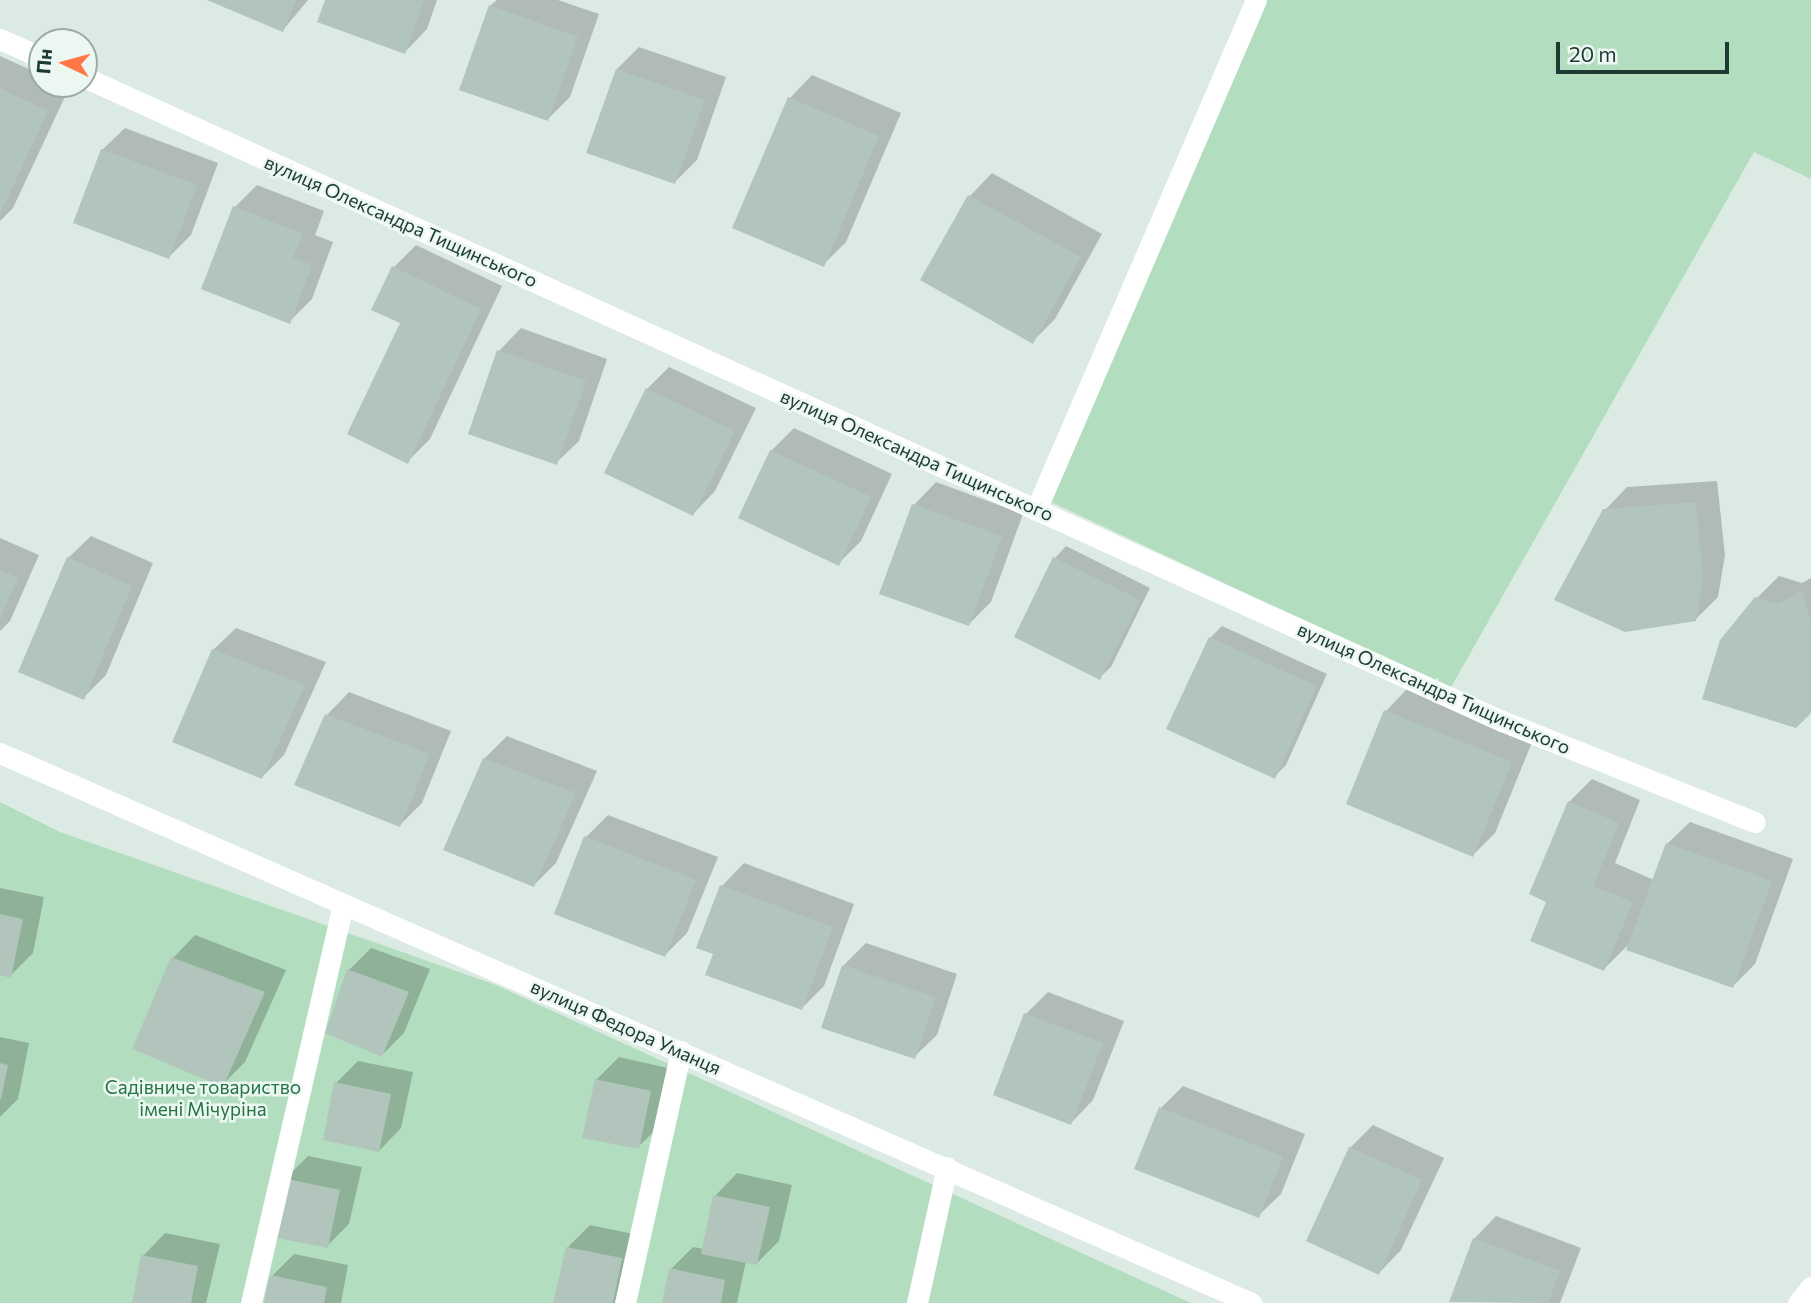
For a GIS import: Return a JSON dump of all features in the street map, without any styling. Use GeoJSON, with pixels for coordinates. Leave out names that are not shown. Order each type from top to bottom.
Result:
{"type":"FeatureCollection","features":[{"type":"Feature","properties":{"kind":"street"},"geometry":{"type":"LineString","coordinates":[[1036,510],[1256,0]]}},
{"type":"Feature","properties":{"kind":"street"},"geometry":{"type":"LineString","coordinates":[[0,39],[28,52]]}},
{"type":"Feature","properties":{"kind":"street","name":"вулиця Олександра Тищинського"},"geometry":{"type":"LineString","coordinates":[[98,83],[1502,721],[1755,822]]}},
{"type":"Feature","properties":{"kind":"street","name":"вулиця Федора Уманця"},"geometry":{"type":"LineString","coordinates":[[0,753],[947,1167],[1251,1303]]}},
{"type":"Feature","properties":{"kind":"street"},"geometry":{"type":"LineString","coordinates":[[251,1303],[343,904]]}},
{"type":"Feature","properties":{"kind":"street"},"geometry":{"type":"LineString","coordinates":[[625,1303],[681,1051]]}},
{"type":"Feature","properties":{"kind":"street"},"geometry":{"type":"LineString","coordinates":[[917,1303],[947,1167]]}},
{"type":"Feature","properties":{"kind":"street"},"geometry":{"type":"LineString","coordinates":[[1798,1303],[1811,1287]]}},
{"type":"Feature","properties":{"kind":"green space"},"geometry":{"type":"Polygon","coordinates":[[[1265,0],[1811,0],[1811,179],[1754,152],[1450,689],[1047,500],[1265,0]]]}},
{"type":"Feature","properties":{"kind":"green space","name":"Садівниче товариство імені Мічуріна"},"geometry":{"type":"Polygon","coordinates":[[[0,802],[60,832],[496,985],[1191,1303],[0,1303],[0,802]]]}},
{"type":"Feature","properties":{"kind":"building"},"geometry":{"type":"Polygon","coordinates":[[[207,0],[296,0],[283,32],[207,0]]]}},
{"type":"Feature","properties":{"kind":"building"},"geometry":{"type":"Polygon","coordinates":[[[325,0],[424,0],[405,54],[317,22],[325,0]]]}},
{"type":"Feature","properties":{"kind":"building"},"geometry":{"type":"Polygon","coordinates":[[[489,5],[578,37],[548,121],[459,90],[489,5]]]}},
{"type":"Feature","properties":{"kind":"building"},"geometry":{"type":"Polygon","coordinates":[[[616,69],[705,100],[675,184],[586,153],[616,69]]]}},
{"type":"Feature","properties":{"kind":"building"},"geometry":{"type":"Polygon","coordinates":[[[0,88],[48,111],[0,214],[0,88]]]}},
{"type":"Feature","properties":{"kind":"building"},"geometry":{"type":"Polygon","coordinates":[[[788,97],[879,136],[824,267],[732,228],[788,97]]]}},
{"type":"Feature","properties":{"kind":"building"},"geometry":{"type":"Polygon","coordinates":[[[101,149],[197,185],[169,259],[73,223],[101,149]]]}},
{"type":"Feature","properties":{"kind":"building"},"geometry":{"type":"Polygon","coordinates":[[[968,195],[1081,257],[1033,344],[920,280],[968,195]]]}},
{"type":"Feature","properties":{"kind":"building"},"geometry":{"type":"Polygon","coordinates":[[[233,206],[303,234],[293,258],[312,265],[290,324],[201,289],[233,206]]]}},
{"type":"Feature","properties":{"kind":"building"},"geometry":{"type":"Polygon","coordinates":[[[392,266],[481,309],[408,464],[347,434],[400,323],[371,310],[392,266]]]}},
{"type":"Feature","properties":{"kind":"building"},"geometry":{"type":"Polygon","coordinates":[[[497,350],[586,381],[557,465],[468,434],[497,350]]]}},
{"type":"Feature","properties":{"kind":"building"},"geometry":{"type":"Polygon","coordinates":[[[646,388],[735,431],[693,516],[604,473],[646,388]]]}},
{"type":"Feature","properties":{"kind":"building"},"geometry":{"type":"Polygon","coordinates":[[[770,450],[871,497],[839,566],[738,518],[770,450]]]}},
{"type":"Feature","properties":{"kind":"building"},"geometry":{"type":"Polygon","coordinates":[[[1696,502],[1703,579],[1696,621],[1625,632],[1554,600],[1603,509],[1696,502]]]}},
{"type":"Feature","properties":{"kind":"building"},"geometry":{"type":"Polygon","coordinates":[[[912,504],[1002,536],[969,626],[879,594],[912,504]]]}},
{"type":"Feature","properties":{"kind":"building"},"geometry":{"type":"Polygon","coordinates":[[[67,557],[132,586],[84,700],[18,672],[67,557]]]}},
{"type":"Feature","properties":{"kind":"building"},"geometry":{"type":"Polygon","coordinates":[[[1053,557],[1140,600],[1100,680],[1014,637],[1053,557]]]}},
{"type":"Feature","properties":{"kind":"building"},"geometry":{"type":"Polygon","coordinates":[[[0,570],[18,578],[0,618],[0,570]]]}},
{"type":"Feature","properties":{"kind":"building"},"geometry":{"type":"Polygon","coordinates":[[[1802,591],[1811,622],[1811,713],[1796,728],[1702,699],[1720,640],[1755,597],[1778,604],[1802,591]]]}},
{"type":"Feature","properties":{"kind":"building"},"geometry":{"type":"Polygon","coordinates":[[[1209,637],[1317,686],[1275,779],[1166,729],[1209,637]]]}},
{"type":"Feature","properties":{"kind":"building"},"geometry":{"type":"Polygon","coordinates":[[[212,649],[305,685],[262,779],[172,742],[212,649]]]}},
{"type":"Feature","properties":{"kind":"building"},"geometry":{"type":"Polygon","coordinates":[[[1384,710],[1512,762],[1473,857],[1346,804],[1384,710]]]}},
{"type":"Feature","properties":{"kind":"building"},"geometry":{"type":"Polygon","coordinates":[[[325,714],[430,754],[400,827],[294,785],[325,714]]]}},
{"type":"Feature","properties":{"kind":"building"},"geometry":{"type":"Polygon","coordinates":[[[483,758],[576,793],[534,887],[443,850],[483,758]]]}},
{"type":"Feature","properties":{"kind":"building"},"geometry":{"type":"Polygon","coordinates":[[[1568,801],[1619,823],[1593,886],[1633,902],[1604,971],[1530,941],[1546,902],[1529,894],[1568,801]]]}},
{"type":"Feature","properties":{"kind":"building"},"geometry":{"type":"Polygon","coordinates":[[[584,836],[696,880],[665,957],[554,914],[584,836]]]}},
{"type":"Feature","properties":{"kind":"building"},"geometry":{"type":"Polygon","coordinates":[[[1666,843],[1772,881],[1733,988],[1626,950],[1666,843]]]}},
{"type":"Feature","properties":{"kind":"building"},"geometry":{"type":"Polygon","coordinates":[[[720,885],[833,927],[802,1010],[705,975],[713,954],[696,948],[720,885]]]}},
{"type":"Feature","properties":{"kind":"building"},"geometry":{"type":"Polygon","coordinates":[[[0,914],[23,919],[11,978],[0,975],[0,914]]]}},
{"type":"Feature","properties":{"kind":"building"},"geometry":{"type":"Polygon","coordinates":[[[171,957],[265,992],[223,1087],[132,1049],[171,957]]]}},
{"type":"Feature","properties":{"kind":"building"},"geometry":{"type":"Polygon","coordinates":[[[842,965],[936,997],[915,1059],[821,1028],[842,965]]]}},
{"type":"Feature","properties":{"kind":"building"},"geometry":{"type":"Polygon","coordinates":[[[347,969],[409,992],[382,1057],[325,1033],[347,969]]]}},
{"type":"Feature","properties":{"kind":"building"},"geometry":{"type":"Polygon","coordinates":[[[1024,1013],[1103,1043],[1071,1125],[993,1095],[1024,1013]]]}},
{"type":"Feature","properties":{"kind":"building"},"geometry":{"type":"Polygon","coordinates":[[[0,1063],[8,1065],[1,1099],[0,1099],[0,1063]]]}},
{"type":"Feature","properties":{"kind":"building"},"geometry":{"type":"Polygon","coordinates":[[[595,1079],[651,1091],[639,1149],[582,1138],[595,1079]]]}},
{"type":"Feature","properties":{"kind":"building"},"geometry":{"type":"Polygon","coordinates":[[[334,1082],[391,1094],[379,1152],[323,1140],[334,1082]]]}},
{"type":"Feature","properties":{"kind":"building"},"geometry":{"type":"Polygon","coordinates":[[[1159,1107],[1283,1156],[1259,1218],[1134,1169],[1159,1107]]]}},
{"type":"Feature","properties":{"kind":"building"},"geometry":{"type":"Polygon","coordinates":[[[1349,1147],[1422,1180],[1379,1275],[1306,1241],[1349,1147]]]}},
{"type":"Feature","properties":{"kind":"building"},"geometry":{"type":"Polygon","coordinates":[[[283,1178],[340,1190],[328,1248],[272,1237],[283,1178]]]}},
{"type":"Feature","properties":{"kind":"building"},"geometry":{"type":"Polygon","coordinates":[[[713,1195],[770,1207],[757,1265],[701,1254],[713,1195]]]}},
{"type":"Feature","properties":{"kind":"building"},"geometry":{"type":"Polygon","coordinates":[[[1473,1238],[1560,1271],[1548,1303],[1449,1302],[1473,1238]]]}},
{"type":"Feature","properties":{"kind":"building"},"geometry":{"type":"Polygon","coordinates":[[[566,1247],[622,1258],[613,1303],[553,1303],[566,1247]]]}},
{"type":"Feature","properties":{"kind":"building"},"geometry":{"type":"Polygon","coordinates":[[[141,1255],[198,1266],[191,1303],[132,1303],[141,1255]]]}},
{"type":"Feature","properties":{"kind":"building"},"geometry":{"type":"Polygon","coordinates":[[[669,1268],[725,1280],[721,1303],[662,1303],[669,1268]]]}},
{"type":"Feature","properties":{"kind":"building"},"geometry":{"type":"Polygon","coordinates":[[[270,1275],[327,1287],[324,1303],[264,1303],[270,1275]]]}}]}
